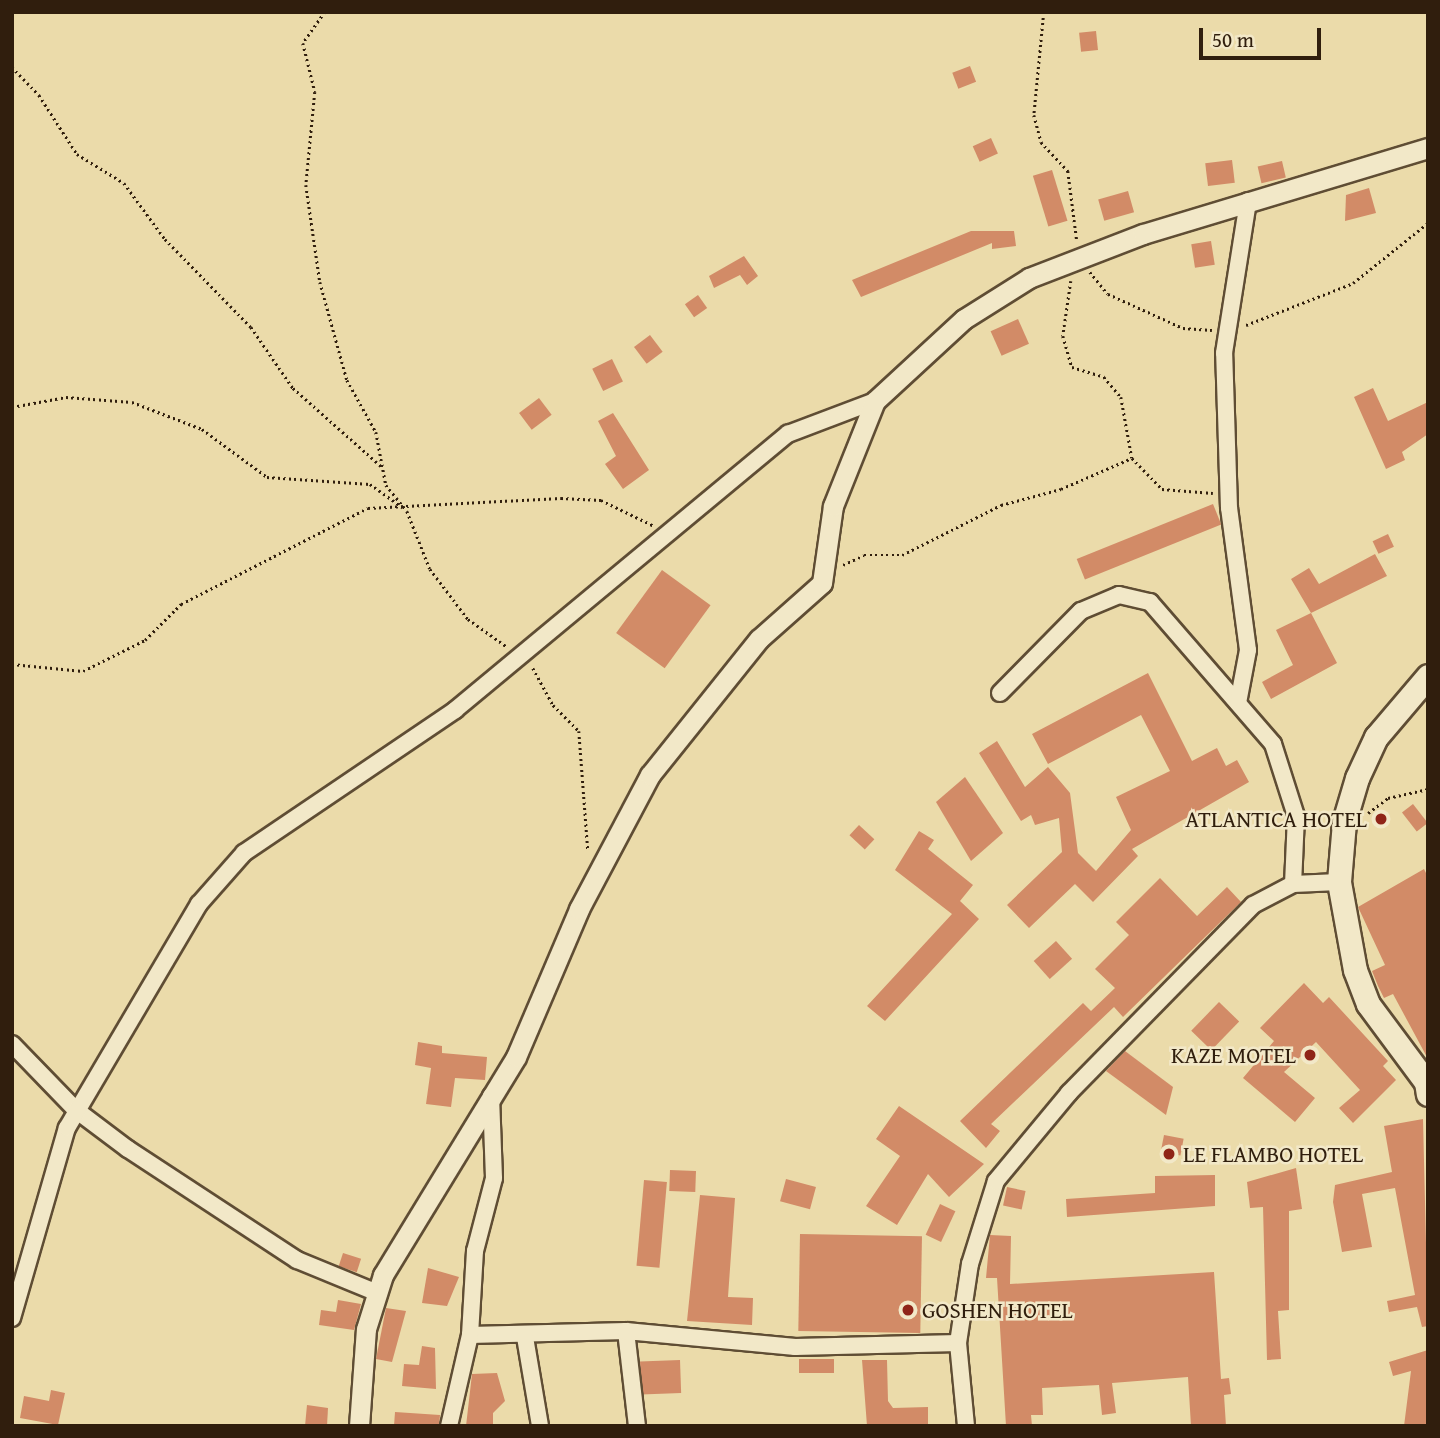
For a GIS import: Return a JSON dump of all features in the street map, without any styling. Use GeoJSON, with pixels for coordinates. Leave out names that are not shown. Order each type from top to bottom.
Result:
{"type":"FeatureCollection","features":[{"type":"Feature","properties":{"kind":"main road"},"geometry":{"type":"LineString","coordinates":[[1427,1087],[1368,1004],[1355,970],[1339,882],[1343,831],[1376,737],[1428,676]]}},
{"type":"Feature","properties":{"kind":"street"},"geometry":{"type":"LineString","coordinates":[[12,1318],[76,1110],[199,904],[244,853],[456,710],[788,434],[876,401],[964,319],[1029,278],[1248,201],[1428,148]]}},
{"type":"Feature","properties":{"kind":"street"},"geometry":{"type":"LineString","coordinates":[[1238,704],[1248,650],[1228,495],[1227,332],[1248,201]]}},
{"type":"Feature","properties":{"kind":"street"},"geometry":{"type":"LineString","coordinates":[[359,1426],[375,1293],[491,1093],[516,1057],[593,881],[650,775],[759,639],[826,573],[833,506],[876,401]]}},
{"type":"Feature","properties":{"kind":"street"},"geometry":{"type":"LineString","coordinates":[[1000,692],[1082,611],[1119,595],[1150,602],[1273,744],[1292,804],[1293,884]]}},
{"type":"Feature","properties":{"kind":"street"},"geometry":{"type":"LineString","coordinates":[[966,1426],[958,1343],[970,1264],[996,1181],[1069,1093],[1253,905],[1293,884],[1339,882]]}},
{"type":"Feature","properties":{"kind":"street"},"geometry":{"type":"LineString","coordinates":[[12,1044],[76,1110],[296,1260],[375,1293]]}},
{"type":"Feature","properties":{"kind":"street"},"geometry":{"type":"LineString","coordinates":[[449,1426],[470,1335],[475,1251],[494,1178],[491,1093]]}},
{"type":"Feature","properties":{"kind":"street"},"geometry":{"type":"LineString","coordinates":[[470,1335],[525,1338],[626,1331],[795,1347],[958,1343]]}},
{"type":"Feature","properties":{"kind":"street"},"geometry":{"type":"LineString","coordinates":[[626,1331],[636,1426]]}},
{"type":"Feature","properties":{"kind":"street"},"geometry":{"type":"LineString","coordinates":[[525,1338],[540,1426]]}},
{"type":"Feature","properties":{"kind":"path"},"geometry":{"type":"LineString","coordinates":[[325,12],[303,43],[315,92],[306,185],[320,282],[348,380],[376,432],[386,485],[407,511],[430,569],[468,619],[520,656],[579,731],[593,881]]}},
{"type":"Feature","properties":{"kind":"path"},"geometry":{"type":"LineString","coordinates":[[1044,12],[1034,115],[1041,142],[1068,172],[1079,259],[1063,303],[1063,336],[1072,367],[1104,377],[1121,397],[1132,457],[1162,489],[1228,495]]}},
{"type":"Feature","properties":{"kind":"path"},"geometry":{"type":"LineString","coordinates":[[12,67],[39,95],[77,154],[124,183],[165,239],[251,327],[293,388],[383,468]]}},
{"type":"Feature","properties":{"kind":"path"},"geometry":{"type":"LineString","coordinates":[[1079,259],[1108,294],[1183,328],[1227,332],[1353,283],[1428,223]]}},
{"type":"Feature","properties":{"kind":"path"},"geometry":{"type":"LineString","coordinates":[[12,407],[66,397],[132,402],[202,429],[267,477],[370,484],[407,511]]}},
{"type":"Feature","properties":{"kind":"path"},"geometry":{"type":"LineString","coordinates":[[826,573],[864,555],[902,555],[1002,505],[1060,489],[1132,457]]}},
{"type":"Feature","properties":{"kind":"path"},"geometry":{"type":"LineString","coordinates":[[12,664],[83,671],[145,640],[181,604],[368,508],[407,511],[601,500],[669,533]]}},
{"type":"Feature","properties":{"kind":"path"},"geometry":{"type":"LineString","coordinates":[[1343,831],[1388,798],[1428,789]]}},
{"type":"Feature","properties":{"kind":"building"},"geometry":{"type":"Polygon","coordinates":[[[1096,31],[1098,50],[1081,52],[1079,33],[1096,31]]]}},
{"type":"Feature","properties":{"kind":"building"},"geometry":{"type":"Polygon","coordinates":[[[970,66],[976,82],[958,89],[952,73],[970,66]]]}},
{"type":"Feature","properties":{"kind":"building"},"geometry":{"type":"Polygon","coordinates":[[[991,138],[998,154],[980,162],[973,146],[991,138]]]}},
{"type":"Feature","properties":{"kind":"building"},"geometry":{"type":"Polygon","coordinates":[[[1232,160],[1235,183],[1208,186],[1205,163],[1232,160]]]}},
{"type":"Feature","properties":{"kind":"building"},"geometry":{"type":"Polygon","coordinates":[[[1282,161],[1286,178],[1261,183],[1258,167],[1282,161]]]}},
{"type":"Feature","properties":{"kind":"building"},"geometry":{"type":"Polygon","coordinates":[[[1052,170],[1067,221],[1048,227],[1033,176],[1052,170]]]}},
{"type":"Feature","properties":{"kind":"building"},"geometry":{"type":"Polygon","coordinates":[[[1369,188],[1376,213],[1345,221],[1346,195],[1369,188]]]}},
{"type":"Feature","properties":{"kind":"building"},"geometry":{"type":"Polygon","coordinates":[[[1128,191],[1134,212],[1104,221],[1098,200],[1128,191]]]}},
{"type":"Feature","properties":{"kind":"building"},"geometry":{"type":"Polygon","coordinates":[[[971,231],[1014,231],[1016,246],[992,249],[992,243],[861,297],[852,280],[971,231]]]}},
{"type":"Feature","properties":{"kind":"building"},"geometry":{"type":"Polygon","coordinates":[[[1211,241],[1215,265],[1195,268],[1191,244],[1211,241]]]}},
{"type":"Feature","properties":{"kind":"building"},"geometry":{"type":"Polygon","coordinates":[[[744,256],[758,276],[747,285],[740,275],[714,288],[709,276],[744,256]]]}},
{"type":"Feature","properties":{"kind":"building"},"geometry":{"type":"Polygon","coordinates":[[[698,295],[707,308],[694,317],[685,304],[698,295]]]}},
{"type":"Feature","properties":{"kind":"building"},"geometry":{"type":"Polygon","coordinates":[[[1018,319],[1029,344],[1002,356],[991,331],[1018,319]]]}},
{"type":"Feature","properties":{"kind":"building"},"geometry":{"type":"Polygon","coordinates":[[[650,335],[663,352],[647,364],[634,347],[650,335]]]}},
{"type":"Feature","properties":{"kind":"building"},"geometry":{"type":"Polygon","coordinates":[[[612,359],[623,381],[603,391],[592,369],[612,359]]]}},
{"type":"Feature","properties":{"kind":"building"},"geometry":{"type":"Polygon","coordinates":[[[1373,388],[1388,421],[1428,402],[1428,434],[1402,452],[1405,460],[1386,469],[1354,397],[1373,388]]]}},
{"type":"Feature","properties":{"kind":"building"},"geometry":{"type":"Polygon","coordinates":[[[539,398],[552,415],[532,430],[519,413],[539,398]]]}},
{"type":"Feature","properties":{"kind":"building"},"geometry":{"type":"Polygon","coordinates":[[[613,413],[649,470],[623,489],[605,464],[616,456],[598,421],[613,413]]]}},
{"type":"Feature","properties":{"kind":"building"},"geometry":{"type":"Polygon","coordinates":[[[1213,504],[1221,524],[1085,579],[1077,559],[1213,504]]]}},
{"type":"Feature","properties":{"kind":"building"},"geometry":{"type":"Polygon","coordinates":[[[1388,534],[1394,547],[1379,554],[1373,541],[1388,534]]]}},
{"type":"Feature","properties":{"kind":"building"},"geometry":{"type":"Polygon","coordinates":[[[1375,554],[1387,576],[1311,613],[1291,579],[1309,568],[1319,584],[1375,554]]]}},
{"type":"Feature","properties":{"kind":"building"},"geometry":{"type":"Polygon","coordinates":[[[662,570],[711,605],[665,668],[616,633],[662,570]]]}},
{"type":"Feature","properties":{"kind":"building"},"geometry":{"type":"Polygon","coordinates":[[[1311,613],[1337,663],[1271,699],[1262,682],[1293,665],[1276,630],[1311,613]]]}},
{"type":"Feature","properties":{"kind":"building"},"geometry":{"type":"Polygon","coordinates":[[[1148,673],[1192,761],[1217,748],[1226,766],[1237,760],[1249,782],[1132,849],[1138,856],[1093,902],[1075,884],[1029,928],[1007,905],[1062,852],[1059,818],[1035,825],[1031,815],[1021,821],[979,753],[997,741],[1025,787],[1048,767],[1070,793],[1078,853],[1096,871],[1131,830],[1116,797],[1170,771],[1141,715],[1048,764],[1032,734],[1148,673]]]}},
{"type":"Feature","properties":{"kind":"building"},"geometry":{"type":"Polygon","coordinates":[[[965,777],[1003,833],[971,861],[936,802],[965,777]]]}},
{"type":"Feature","properties":{"kind":"building"},"geometry":{"type":"Polygon","coordinates":[[[1413,804],[1428,823],[1417,832],[1402,813],[1413,804]]]}},
{"type":"Feature","properties":{"kind":"building"},"geometry":{"type":"Polygon","coordinates":[[[859,825],[874,839],[865,850],[849,835],[859,825]]]}},
{"type":"Feature","properties":{"kind":"building"},"geometry":{"type":"Polygon","coordinates":[[[919,831],[934,840],[928,849],[973,885],[960,901],[979,919],[885,1021],[867,1006],[952,914],[895,870],[919,831]]]}},
{"type":"Feature","properties":{"kind":"building"},"geometry":{"type":"Polygon","coordinates":[[[1424,869],[1428,877],[1428,1059],[1393,994],[1384,998],[1378,986],[1372,971],[1385,965],[1358,907],[1424,869]]]}},
{"type":"Feature","properties":{"kind":"building"},"geometry":{"type":"Polygon","coordinates":[[[1160,878],[1197,916],[1227,887],[1241,902],[1123,1017],[1114,1007],[991,1124],[1000,1131],[986,1148],[960,1121],[1083,1003],[1091,1011],[1115,988],[1095,969],[1129,935],[1116,922],[1160,878]]]}},
{"type":"Feature","properties":{"kind":"building"},"geometry":{"type":"Polygon","coordinates":[[[1056,941],[1072,959],[1050,979],[1034,961],[1056,941]]]}},
{"type":"Feature","properties":{"kind":"building"},"geometry":{"type":"Polygon","coordinates":[[[1304,983],[1323,1003],[1329,997],[1388,1061],[1383,1066],[1396,1080],[1353,1123],[1339,1108],[1360,1090],[1316,1042],[1284,1072],[1315,1098],[1295,1122],[1243,1078],[1274,1041],[1260,1028],[1304,983]]]}},
{"type":"Feature","properties":{"kind":"building"},"geometry":{"type":"Polygon","coordinates":[[[1219,1002],[1239,1021],[1211,1050],[1191,1031],[1219,1002]]]}},
{"type":"Feature","properties":{"kind":"building"},"geometry":{"type":"Polygon","coordinates":[[[418,1042],[442,1046],[442,1053],[487,1057],[485,1080],[455,1078],[451,1107],[426,1104],[431,1068],[415,1065],[418,1042]]]}},
{"type":"Feature","properties":{"kind":"building"},"geometry":{"type":"Polygon","coordinates":[[[1125,1051],[1173,1087],[1166,1115],[1106,1071],[1125,1051]]]}},
{"type":"Feature","properties":{"kind":"building"},"geometry":{"type":"Polygon","coordinates":[[[899,1106],[984,1164],[949,1197],[928,1174],[897,1225],[866,1206],[900,1156],[876,1139],[899,1106]]]}},
{"type":"Feature","properties":{"kind":"building"},"geometry":{"type":"Polygon","coordinates":[[[1423,1119],[1428,1326],[1422,1327],[1417,1307],[1389,1312],[1387,1301],[1415,1295],[1395,1188],[1362,1194],[1372,1247],[1342,1252],[1333,1202],[1335,1185],[1392,1172],[1384,1126],[1423,1119]]]}},
{"type":"Feature","properties":{"kind":"building"},"geometry":{"type":"Polygon","coordinates":[[[1164,1135],[1184,1139],[1180,1156],[1161,1152],[1164,1135]]]}},
{"type":"Feature","properties":{"kind":"building"},"geometry":{"type":"Polygon","coordinates":[[[1296,1168],[1302,1209],[1289,1211],[1289,1310],[1278,1311],[1281,1359],[1267,1360],[1263,1207],[1250,1208],[1247,1182],[1296,1168]]]}},
{"type":"Feature","properties":{"kind":"building"},"geometry":{"type":"Polygon","coordinates":[[[670,1170],[696,1171],[695,1192],[669,1191],[670,1170]]]}},
{"type":"Feature","properties":{"kind":"building"},"geometry":{"type":"Polygon","coordinates":[[[1215,1175],[1215,1206],[1067,1217],[1066,1199],[1155,1193],[1155,1176],[1215,1175]]]}},
{"type":"Feature","properties":{"kind":"building"},"geometry":{"type":"Polygon","coordinates":[[[786,1179],[816,1187],[810,1209],[780,1201],[786,1179]]]}},
{"type":"Feature","properties":{"kind":"building"},"geometry":{"type":"Polygon","coordinates":[[[644,1180],[667,1182],[659,1268],[637,1266],[644,1180]]]}},
{"type":"Feature","properties":{"kind":"building"},"geometry":{"type":"Polygon","coordinates":[[[1007,1187],[1026,1191],[1022,1210],[1003,1206],[1007,1187]]]}},
{"type":"Feature","properties":{"kind":"building"},"geometry":{"type":"Polygon","coordinates":[[[700,1195],[735,1198],[728,1297],[753,1298],[752,1325],[687,1321],[700,1195]]]}},
{"type":"Feature","properties":{"kind":"building"},"geometry":{"type":"Polygon","coordinates":[[[940,1204],[955,1211],[941,1242],[926,1235],[940,1204]]]}},
{"type":"Feature","properties":{"kind":"building"},"geometry":{"type":"Polygon","coordinates":[[[800,1234],[922,1236],[920,1333],[798,1331],[800,1234]]]}},
{"type":"Feature","properties":{"kind":"building"},"geometry":{"type":"Polygon","coordinates":[[[990,1235],[1011,1236],[1010,1284],[1214,1272],[1221,1379],[1229,1378],[1231,1394],[1224,1395],[1226,1426],[1191,1426],[1188,1377],[1112,1383],[1116,1413],[1102,1415],[1099,1385],[1042,1388],[1043,1415],[1031,1415],[1032,1426],[1006,1426],[997,1278],[986,1278],[990,1235]]]}},
{"type":"Feature","properties":{"kind":"building"},"geometry":{"type":"Polygon","coordinates":[[[343,1253],[361,1259],[357,1272],[339,1266],[343,1253]]]}},
{"type":"Feature","properties":{"kind":"building"},"geometry":{"type":"Polygon","coordinates":[[[428,1268],[459,1277],[447,1306],[422,1303],[428,1268]]]}},
{"type":"Feature","properties":{"kind":"building"},"geometry":{"type":"Polygon","coordinates":[[[338,1300],[361,1304],[354,1330],[319,1325],[321,1310],[336,1312],[338,1300]]]}},
{"type":"Feature","properties":{"kind":"building"},"geometry":{"type":"Polygon","coordinates":[[[386,1308],[406,1311],[392,1362],[376,1359],[386,1308]]]}},
{"type":"Feature","properties":{"kind":"building"},"geometry":{"type":"Polygon","coordinates":[[[422,1346],[435,1348],[436,1389],[402,1386],[404,1364],[419,1365],[422,1346]]]}},
{"type":"Feature","properties":{"kind":"building"},"geometry":{"type":"Polygon","coordinates":[[[1428,1350],[1428,1426],[1404,1426],[1411,1371],[1393,1376],[1389,1362],[1428,1350]]]}},
{"type":"Feature","properties":{"kind":"building"},"geometry":{"type":"Polygon","coordinates":[[[799,1359],[834,1359],[834,1373],[799,1373],[799,1359]]]}},
{"type":"Feature","properties":{"kind":"building"},"geometry":{"type":"Polygon","coordinates":[[[680,1360],[681,1393],[641,1394],[640,1361],[680,1360]]]}},
{"type":"Feature","properties":{"kind":"building"},"geometry":{"type":"Polygon","coordinates":[[[862,1360],[887,1360],[888,1401],[893,1408],[928,1407],[928,1425],[867,1426],[862,1360]]]}},
{"type":"Feature","properties":{"kind":"building"},"geometry":{"type":"Polygon","coordinates":[[[497,1373],[505,1401],[493,1413],[493,1426],[466,1426],[472,1374],[497,1373]]]}},
{"type":"Feature","properties":{"kind":"building"},"geometry":{"type":"Polygon","coordinates":[[[51,1390],[65,1393],[58,1425],[20,1418],[24,1396],[49,1401],[51,1390]]]}},
{"type":"Feature","properties":{"kind":"building"},"geometry":{"type":"Polygon","coordinates":[[[307,1405],[328,1408],[327,1426],[305,1426],[307,1405]]]}},
{"type":"Feature","properties":{"kind":"building"},"geometry":{"type":"Polygon","coordinates":[[[395,1412],[440,1415],[439,1426],[394,1426],[395,1412]]]}},
{"type":"Feature","properties":{"kind":"place","name":"ATLANTICA HOTEL"},"geometry":{"type":"Point","coordinates":[1381,819]}},
{"type":"Feature","properties":{"kind":"place","name":"KAZE MOTEL"},"geometry":{"type":"Point","coordinates":[1310,1055]}},
{"type":"Feature","properties":{"kind":"place","name":"LE FLAMBO HOTEL"},"geometry":{"type":"Point","coordinates":[1169,1154]}},
{"type":"Feature","properties":{"kind":"place","name":"GOSHEN HOTEL"},"geometry":{"type":"Point","coordinates":[908,1310]}}]}
